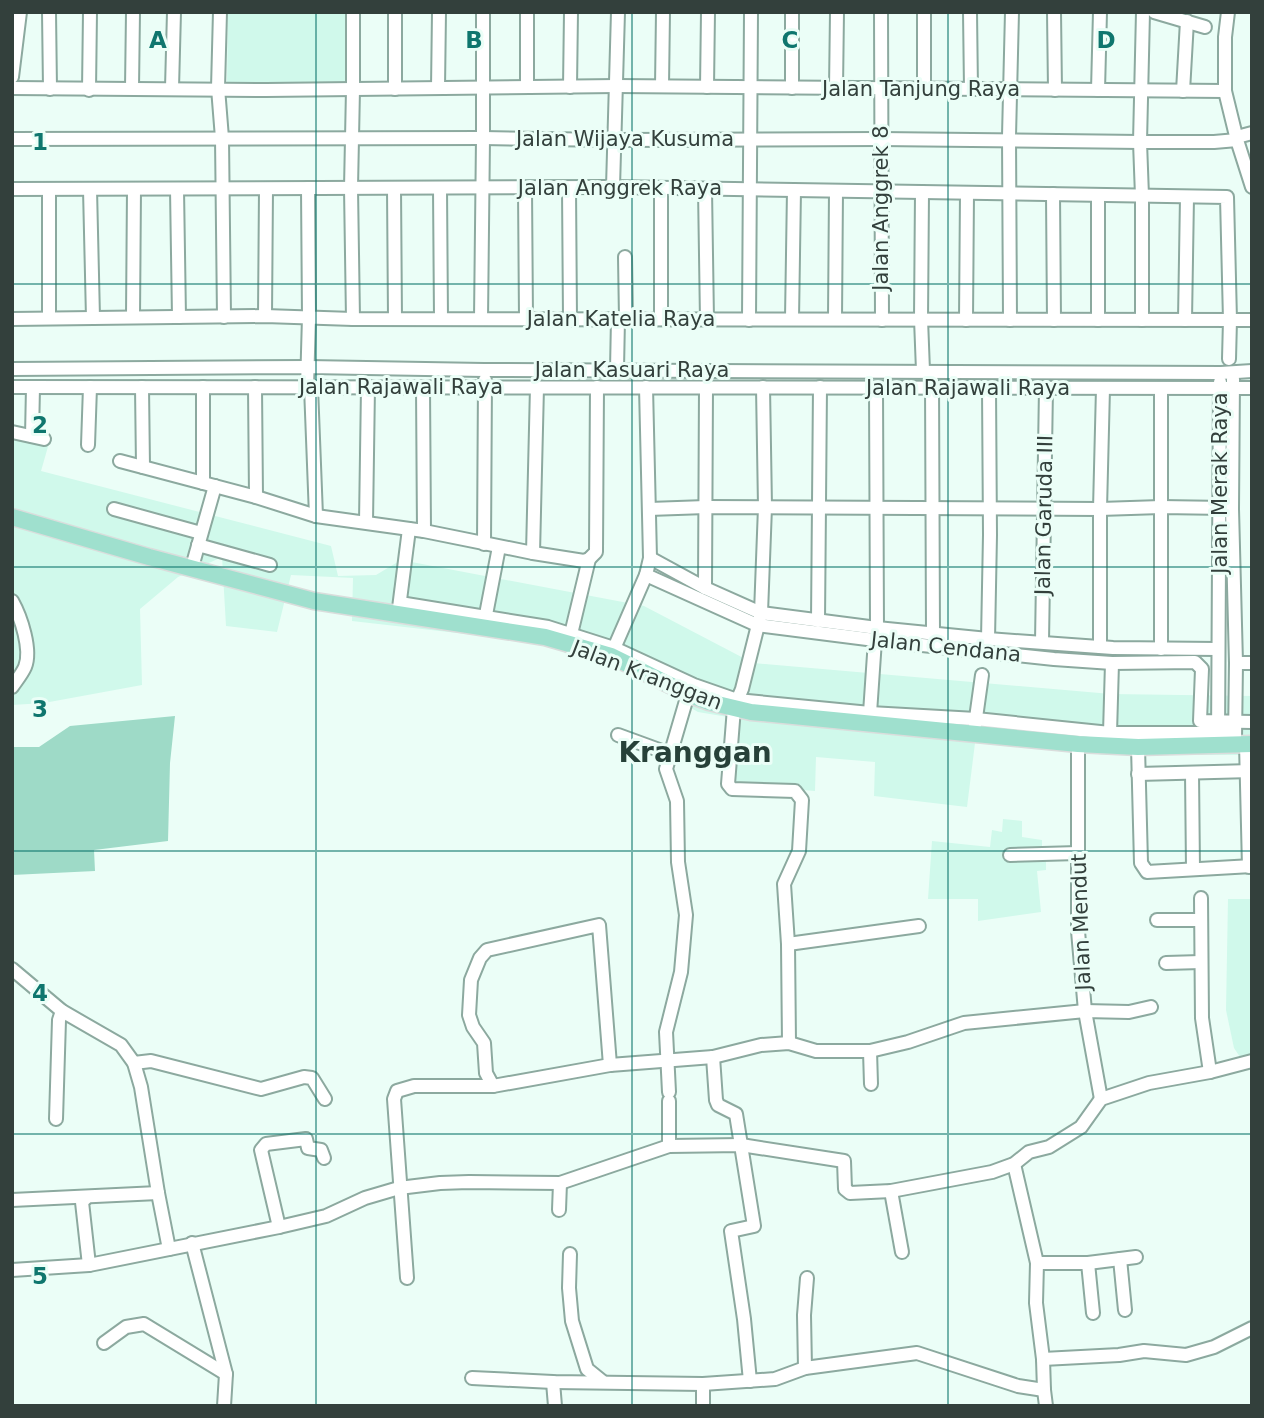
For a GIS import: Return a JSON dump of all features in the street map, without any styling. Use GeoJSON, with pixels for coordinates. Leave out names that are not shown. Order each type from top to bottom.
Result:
{"type":"FeatureCollection","features":[{"type":"Feature","properties":{"kind":"main road","name":"Jalan Kranggan"},"geometry":{"type":"LineString","coordinates":[[12,517],[137,554],[314,601],[399,608],[485,623],[613,652],[688,694],[736,704],[751,712],[975,726],[1078,744],[1138,747],[1232,736]]}},
{"type":"Feature","properties":{"kind":"street"},"geometry":{"type":"LineString","coordinates":[[49,12],[50,89]]}},
{"type":"Feature","properties":{"kind":"street"},"geometry":{"type":"LineString","coordinates":[[89,90],[90,12]]}},
{"type":"Feature","properties":{"kind":"street"},"geometry":{"type":"LineString","coordinates":[[132,89],[133,12]]}},
{"type":"Feature","properties":{"kind":"street"},"geometry":{"type":"LineString","coordinates":[[172,88],[174,12]]}},
{"type":"Feature","properties":{"kind":"street"},"geometry":{"type":"LineString","coordinates":[[220,12],[218,88],[222,138],[224,317]]}},
{"type":"Feature","properties":{"kind":"street"},"geometry":{"type":"LineString","coordinates":[[353,12],[353,319]]}},
{"type":"Feature","properties":{"kind":"street"},"geometry":{"type":"LineString","coordinates":[[395,12],[395,89]]}},
{"type":"Feature","properties":{"kind":"street"},"geometry":{"type":"LineString","coordinates":[[438,88],[439,12]]}},
{"type":"Feature","properties":{"kind":"street"},"geometry":{"type":"LineString","coordinates":[[481,319],[483,12]]}},
{"type":"Feature","properties":{"kind":"street"},"geometry":{"type":"LineString","coordinates":[[527,12],[527,87]]}},
{"type":"Feature","properties":{"kind":"street"},"geometry":{"type":"LineString","coordinates":[[570,86],[571,12]]}},
{"type":"Feature","properties":{"kind":"street"},"geometry":{"type":"LineString","coordinates":[[613,187],[618,12]]}},
{"type":"Feature","properties":{"kind":"street"},"geometry":{"type":"LineString","coordinates":[[662,86],[663,12]]}},
{"type":"Feature","properties":{"kind":"street"},"geometry":{"type":"LineString","coordinates":[[707,87],[708,12]]}},
{"type":"Feature","properties":{"kind":"street"},"geometry":{"type":"LineString","coordinates":[[749,320],[751,12]]}},
{"type":"Feature","properties":{"kind":"street"},"geometry":{"type":"LineString","coordinates":[[792,12],[792,88]]}},
{"type":"Feature","properties":{"kind":"street"},"geometry":{"type":"LineString","coordinates":[[836,88],[837,12]]}},
{"type":"Feature","properties":{"kind":"street","name":"Jalan Anggrek 8"},"geometry":{"type":"LineString","coordinates":[[881,12],[882,320]]}},
{"type":"Feature","properties":{"kind":"street"},"geometry":{"type":"LineString","coordinates":[[923,89],[924,12]]}},
{"type":"Feature","properties":{"kind":"street"},"geometry":{"type":"LineString","coordinates":[[970,12],[971,89]]}},
{"type":"Feature","properties":{"kind":"street"},"geometry":{"type":"LineString","coordinates":[[1010,320],[1009,140],[1012,12]]}},
{"type":"Feature","properties":{"kind":"street"},"geometry":{"type":"LineString","coordinates":[[1054,12],[1055,90]]}},
{"type":"Feature","properties":{"kind":"street"},"geometry":{"type":"LineString","coordinates":[[1098,90],[1100,12]]}},
{"type":"Feature","properties":{"kind":"street"},"geometry":{"type":"LineString","coordinates":[[1142,320],[1140,142],[1143,12]]}},
{"type":"Feature","properties":{"kind":"street"},"geometry":{"type":"LineString","coordinates":[[1154,12],[1205,27]]}},
{"type":"Feature","properties":{"kind":"street"},"geometry":{"type":"LineString","coordinates":[[1228,12],[1225,37],[1226,91],[1252,187]]}},
{"type":"Feature","properties":{"kind":"street"},"geometry":{"type":"LineString","coordinates":[[12,77],[17,21]]}},
{"type":"Feature","properties":{"kind":"street"},"geometry":{"type":"LineString","coordinates":[[1183,91],[1187,21]]}},
{"type":"Feature","properties":{"kind":"street","name":"Jalan Tanjung Raya"},"geometry":{"type":"LineString","coordinates":[[12,88],[89,90],[662,86],[1226,91]]}},
{"type":"Feature","properties":{"kind":"street","name":"Jalan Wijaya Kusuma"},"geometry":{"type":"LineString","coordinates":[[12,139],[483,138],[614,141],[880,139],[1214,142],[1237,139],[1252,133]]}},
{"type":"Feature","properties":{"kind":"street","name":"Jalan Anggrek Raya"},"geometry":{"type":"LineString","coordinates":[[12,189],[613,187],[1227,197],[1230,320]]}},
{"type":"Feature","properties":{"kind":"street"},"geometry":{"type":"LineString","coordinates":[[265,316],[266,188]]}},
{"type":"Feature","properties":{"kind":"street"},"geometry":{"type":"LineString","coordinates":[[308,188],[308,367],[316,516]]}},
{"type":"Feature","properties":{"kind":"street"},"geometry":{"type":"LineString","coordinates":[[394,188],[395,319]]}},
{"type":"Feature","properties":{"kind":"street"},"geometry":{"type":"LineString","coordinates":[[440,188],[441,319]]}},
{"type":"Feature","properties":{"kind":"street"},"geometry":{"type":"LineString","coordinates":[[525,188],[526,319]]}},
{"type":"Feature","properties":{"kind":"street"},"geometry":{"type":"LineString","coordinates":[[569,188],[570,319]]}},
{"type":"Feature","properties":{"kind":"street"},"geometry":{"type":"LineString","coordinates":[[662,188],[662,319]]}},
{"type":"Feature","properties":{"kind":"street"},"geometry":{"type":"LineString","coordinates":[[49,189],[49,318]]}},
{"type":"Feature","properties":{"kind":"street"},"geometry":{"type":"LineString","coordinates":[[90,189],[93,318]]}},
{"type":"Feature","properties":{"kind":"street"},"geometry":{"type":"LineString","coordinates":[[133,317],[134,189]]}},
{"type":"Feature","properties":{"kind":"street"},"geometry":{"type":"LineString","coordinates":[[177,189],[178,317]]}},
{"type":"Feature","properties":{"kind":"street"},"geometry":{"type":"LineString","coordinates":[[705,189],[707,320]]}},
{"type":"Feature","properties":{"kind":"street"},"geometry":{"type":"LineString","coordinates":[[792,320],[794,190]]}},
{"type":"Feature","properties":{"kind":"street"},"geometry":{"type":"LineString","coordinates":[[835,191],[835,320]]}},
{"type":"Feature","properties":{"kind":"street"},"geometry":{"type":"LineString","coordinates":[[922,192],[921,320],[927,371],[932,387],[933,633]]}},
{"type":"Feature","properties":{"kind":"street"},"geometry":{"type":"LineString","coordinates":[[966,320],[967,193]]}},
{"type":"Feature","properties":{"kind":"street"},"geometry":{"type":"LineString","coordinates":[[1053,194],[1054,320]]}},
{"type":"Feature","properties":{"kind":"street"},"geometry":{"type":"LineString","coordinates":[[1097,195],[1098,320]]}},
{"type":"Feature","properties":{"kind":"street"},"geometry":{"type":"LineString","coordinates":[[1185,320],[1187,197]]}},
{"type":"Feature","properties":{"kind":"street"},"geometry":{"type":"LineString","coordinates":[[617,369],[625,257]]}},
{"type":"Feature","properties":{"kind":"street","name":"Jalan Katelia Raya"},"geometry":{"type":"LineString","coordinates":[[12,319],[265,316],[353,319],[1252,320]]}},
{"type":"Feature","properties":{"kind":"street","name":"Jalan Merak Raya"},"geometry":{"type":"LineString","coordinates":[[1230,320],[1226,388],[1226,508],[1218,649],[1232,736]]}},
{"type":"Feature","properties":{"kind":"street","name":"Jalan Kasuari Raya"},"geometry":{"type":"LineString","coordinates":[[12,369],[308,367],[484,370],[1252,371]]}},
{"type":"Feature","properties":{"kind":"street"},"geometry":{"type":"LineString","coordinates":[[484,370],[484,544]]}},
{"type":"Feature","properties":{"kind":"street","name":"Jalan Rajawali Raya"},"geometry":{"type":"LineString","coordinates":[[12,387],[1252,388]]}},
{"type":"Feature","properties":{"kind":"street"},"geometry":{"type":"LineString","coordinates":[[12,432],[38,437],[33,387]]}},
{"type":"Feature","properties":{"kind":"street"},"geometry":{"type":"LineString","coordinates":[[88,445],[90,387]]}},
{"type":"Feature","properties":{"kind":"street"},"geometry":{"type":"LineString","coordinates":[[142,387],[143,467]]}},
{"type":"Feature","properties":{"kind":"street"},"geometry":{"type":"LineString","coordinates":[[192,568],[209,484],[203,387]]}},
{"type":"Feature","properties":{"kind":"street"},"geometry":{"type":"LineString","coordinates":[[255,387],[256,497]]}},
{"type":"Feature","properties":{"kind":"street"},"geometry":{"type":"LineString","coordinates":[[366,522],[368,387]]}},
{"type":"Feature","properties":{"kind":"street"},"geometry":{"type":"LineString","coordinates":[[423,387],[424,531]]}},
{"type":"Feature","properties":{"kind":"street"},"geometry":{"type":"LineString","coordinates":[[533,553],[537,387]]}},
{"type":"Feature","properties":{"kind":"street"},"geometry":{"type":"LineString","coordinates":[[120,461],[316,516],[409,528],[584,561],[596,552],[597,387]]}},
{"type":"Feature","properties":{"kind":"street"},"geometry":{"type":"LineString","coordinates":[[613,652],[646,575],[650,558],[646,387]]}},
{"type":"Feature","properties":{"kind":"street"},"geometry":{"type":"LineString","coordinates":[[705,588],[706,387]]}},
{"type":"Feature","properties":{"kind":"street"},"geometry":{"type":"LineString","coordinates":[[762,387],[765,507],[759,619],[747,673],[736,704],[727,784],[732,789],[796,791],[802,800],[799,851],[784,884],[788,944],[789,1042]]}},
{"type":"Feature","properties":{"kind":"street"},"geometry":{"type":"LineString","coordinates":[[818,621],[820,387]]}},
{"type":"Feature","properties":{"kind":"street"},"geometry":{"type":"LineString","coordinates":[[870,713],[876,634],[876,387]]}},
{"type":"Feature","properties":{"kind":"street"},"geometry":{"type":"LineString","coordinates":[[988,639],[989,388]]}},
{"type":"Feature","properties":{"kind":"street","name":"Jalan Garuda III"},"geometry":{"type":"LineString","coordinates":[[1042,642],[1046,388]]}},
{"type":"Feature","properties":{"kind":"street"},"geometry":{"type":"LineString","coordinates":[[1100,647],[1103,388]]}},
{"type":"Feature","properties":{"kind":"street"},"geometry":{"type":"LineString","coordinates":[[1161,388],[1161,649]]}},
{"type":"Feature","properties":{"kind":"street"},"geometry":{"type":"LineString","coordinates":[[649,509],[1226,508]]}},
{"type":"Feature","properties":{"kind":"street","name":"Jalan Merak Raya"},"geometry":{"type":"LineString","coordinates":[[1226,508],[1247,661],[1232,736]]}},
{"type":"Feature","properties":{"kind":"street"},"geometry":{"type":"LineString","coordinates":[[114,509],[270,565]]}},
{"type":"Feature","properties":{"kind":"street"},"geometry":{"type":"LineString","coordinates":[[399,608],[409,528]]}},
{"type":"Feature","properties":{"kind":"street"},"geometry":{"type":"LineString","coordinates":[[499,547],[485,623],[548,627],[571,634],[736,704],[870,713],[975,726],[1110,733],[1232,736],[1252,722]]}},
{"type":"Feature","properties":{"kind":"street"},"geometry":{"type":"LineString","coordinates":[[650,558],[759,619],[818,621],[876,634],[933,633],[1100,647],[1218,649]]}},
{"type":"Feature","properties":{"kind":"street"},"geometry":{"type":"LineString","coordinates":[[571,634],[589,559]]}},
{"type":"Feature","properties":{"kind":"street","name":"Jalan Cendana"},"geometry":{"type":"LineString","coordinates":[[646,575],[759,619],[1112,663],[1197,663],[1202,669],[1200,721],[1232,736]]}},
{"type":"Feature","properties":{"kind":"street"},"geometry":{"type":"LineString","coordinates":[[12,601],[26,641],[27,659],[12,687]]}},
{"type":"Feature","properties":{"kind":"street"},"geometry":{"type":"LineString","coordinates":[[1110,733],[1112,663]]}},
{"type":"Feature","properties":{"kind":"street"},"geometry":{"type":"LineString","coordinates":[[975,726],[982,675]]}},
{"type":"Feature","properties":{"kind":"street"},"geometry":{"type":"LineString","coordinates":[[669,1146],[666,1032],[681,972],[686,915],[678,862],[677,801],[666,769],[688,694]]}},
{"type":"Feature","properties":{"kind":"street"},"geometry":{"type":"LineString","coordinates":[[618,735],[670,754]]}},
{"type":"Feature","properties":{"kind":"street"},"geometry":{"type":"LineString","coordinates":[[1138,747],[1142,867],[1147,872],[1250,867],[1249,771],[1232,736]]}},
{"type":"Feature","properties":{"kind":"street","name":"Jalan Mendut"},"geometry":{"type":"LineString","coordinates":[[1078,744],[1078,931],[1085,1011],[1101,1099]]}},
{"type":"Feature","properties":{"kind":"street"},"geometry":{"type":"LineString","coordinates":[[1138,774],[1249,771]]}},
{"type":"Feature","properties":{"kind":"street"},"geometry":{"type":"LineString","coordinates":[[1192,773],[1193,869]]}},
{"type":"Feature","properties":{"kind":"street"},"geometry":{"type":"LineString","coordinates":[[1010,855],[1078,853]]}},
{"type":"Feature","properties":{"kind":"street"},"geometry":{"type":"LineString","coordinates":[[1200,898],[1202,1017],[1210,1072]]}},
{"type":"Feature","properties":{"kind":"street"},"geometry":{"type":"LineString","coordinates":[[1157,920],[1201,920]]}},
{"type":"Feature","properties":{"kind":"street"},"geometry":{"type":"LineString","coordinates":[[493,1086],[486,1073],[484,1043],[473,1027],[469,1015],[471,981],[480,958],[487,950],[599,925],[610,1065]]}},
{"type":"Feature","properties":{"kind":"street"},"geometry":{"type":"LineString","coordinates":[[788,944],[919,926]]}},
{"type":"Feature","properties":{"kind":"street"},"geometry":{"type":"LineString","coordinates":[[1166,963],[1201,962]]}},
{"type":"Feature","properties":{"kind":"street"},"geometry":{"type":"LineString","coordinates":[[12,969],[62,1011],[121,1045],[134,1063],[141,1087],[169,1249]]}},
{"type":"Feature","properties":{"kind":"street"},"geometry":{"type":"LineString","coordinates":[[407,1278],[394,1099],[397,1091],[414,1086],[493,1086],[610,1065],[713,1057],[761,1045],[789,1042],[816,1051],[870,1051],[908,1042],[964,1023],[1085,1011],[1129,1012],[1151,1007]]}},
{"type":"Feature","properties":{"kind":"street"},"geometry":{"type":"LineString","coordinates":[[56,1119],[59,1020],[62,1011]]}},
{"type":"Feature","properties":{"kind":"street"},"geometry":{"type":"LineString","coordinates":[[870,1051],[871,1084]]}},
{"type":"Feature","properties":{"kind":"street"},"geometry":{"type":"LineString","coordinates":[[713,1057],[718,1105],[736,1114],[754,1226],[731,1231],[750,1381]]}},
{"type":"Feature","properties":{"kind":"street"},"geometry":{"type":"LineString","coordinates":[[134,1063],[151,1061],[261,1089],[304,1077],[312,1078],[326,1099]]}},
{"type":"Feature","properties":{"kind":"street"},"geometry":{"type":"LineString","coordinates":[[12,1270],[89,1265],[279,1227],[326,1216],[365,1198],[399,1188],[468,1182],[560,1183],[669,1146],[741,1145],[844,1161],[847,1192],[891,1191],[992,1172],[1014,1164],[1029,1152],[1049,1147],[1081,1127],[1101,1099],[1149,1083],[1252,1061]]}},
{"type":"Feature","properties":{"kind":"street"},"geometry":{"type":"LineString","coordinates":[[279,1227],[261,1150],[267,1144],[306,1139],[308,1148],[321,1150],[324,1158]]}},
{"type":"Feature","properties":{"kind":"street"},"geometry":{"type":"LineString","coordinates":[[1014,1164],[1037,1264],[1036,1303],[1046,1406]]}},
{"type":"Feature","properties":{"kind":"street"},"geometry":{"type":"LineString","coordinates":[[559,1210],[560,1183]]}},
{"type":"Feature","properties":{"kind":"street"},"geometry":{"type":"LineString","coordinates":[[891,1191],[902,1252]]}},
{"type":"Feature","properties":{"kind":"street"},"geometry":{"type":"LineString","coordinates":[[12,1200],[158,1193]]}},
{"type":"Feature","properties":{"kind":"street"},"geometry":{"type":"LineString","coordinates":[[87,1197],[82,1202],[89,1265]]}},
{"type":"Feature","properties":{"kind":"street"},"geometry":{"type":"LineString","coordinates":[[192,1243],[226,1374],[224,1406]]}},
{"type":"Feature","properties":{"kind":"street"},"geometry":{"type":"LineString","coordinates":[[570,1254],[572,1321],[587,1369],[603,1382]]}},
{"type":"Feature","properties":{"kind":"street"},"geometry":{"type":"LineString","coordinates":[[1037,1264],[1088,1263],[1136,1257]]}},
{"type":"Feature","properties":{"kind":"street"},"geometry":{"type":"LineString","coordinates":[[1120,1259],[1125,1311]]}},
{"type":"Feature","properties":{"kind":"street"},"geometry":{"type":"LineString","coordinates":[[1088,1263],[1093,1313]]}},
{"type":"Feature","properties":{"kind":"street"},"geometry":{"type":"LineString","coordinates":[[805,1368],[804,1315],[807,1278]]}},
{"type":"Feature","properties":{"kind":"street"},"geometry":{"type":"LineString","coordinates":[[104,1343],[126,1327],[144,1324],[226,1374]]}},
{"type":"Feature","properties":{"kind":"street"},"geometry":{"type":"LineString","coordinates":[[1043,1359],[1144,1351],[1186,1355],[1214,1347],[1252,1328]]}},
{"type":"Feature","properties":{"kind":"street"},"geometry":{"type":"LineString","coordinates":[[472,1378],[703,1384],[775,1379],[805,1368],[917,1353],[1018,1386],[1044,1390]]}},
{"type":"Feature","properties":{"kind":"street"},"geometry":{"type":"LineString","coordinates":[[553,1382],[555,1406]]}},
{"type":"Feature","properties":{"kind":"street"},"geometry":{"type":"LineString","coordinates":[[703,1384],[703,1406]]}},
{"type":"Feature","properties":{"kind":"shaded area"},"geometry":{"type":"Polygon","coordinates":[[[228,12],[347,12],[348,84],[227,84],[228,12]]]}},
{"type":"Feature","properties":{"kind":"shaded area"},"geometry":{"type":"Polygon","coordinates":[[[12,433],[49,443],[41,471],[331,546],[338,576],[376,575],[401,560],[644,606],[753,663],[1111,694],[1252,696],[1252,755],[1109,755],[975,743],[967,807],[874,796],[875,762],[816,757],[815,791],[727,784],[734,718],[698,712],[625,670],[565,653],[554,644],[352,621],[353,578],[291,575],[277,632],[226,626],[222,557],[178,577],[140,609],[142,685],[44,703],[12,705],[12,433]]]}},
{"type":"Feature","properties":{"kind":"shaded area"},"geometry":{"type":"Polygon","coordinates":[[[175,716],[170,763],[168,841],[94,850],[95,871],[12,875],[12,747],[39,747],[70,726],[175,716]]]}},
{"type":"Feature","properties":{"kind":"shaded area"},"geometry":{"type":"Polygon","coordinates":[[[1003,819],[1022,821],[1022,837],[1042,840],[1042,849],[1046,850],[1046,870],[1037,871],[1041,912],[978,921],[978,899],[928,899],[932,841],[990,847],[992,830],[1002,832],[1003,819]]]}},
{"type":"Feature","properties":{"kind":"shaded area"},"geometry":{"type":"Polygon","coordinates":[[[1228,899],[1252,899],[1252,1057],[1242,1060],[1234,1048],[1226,1010],[1228,899]]]}},
{"type":"Feature","properties":{"kind":"district","name":"Kranggan"},"geometry":{"type":"Point","coordinates":[695,752]}}]}
